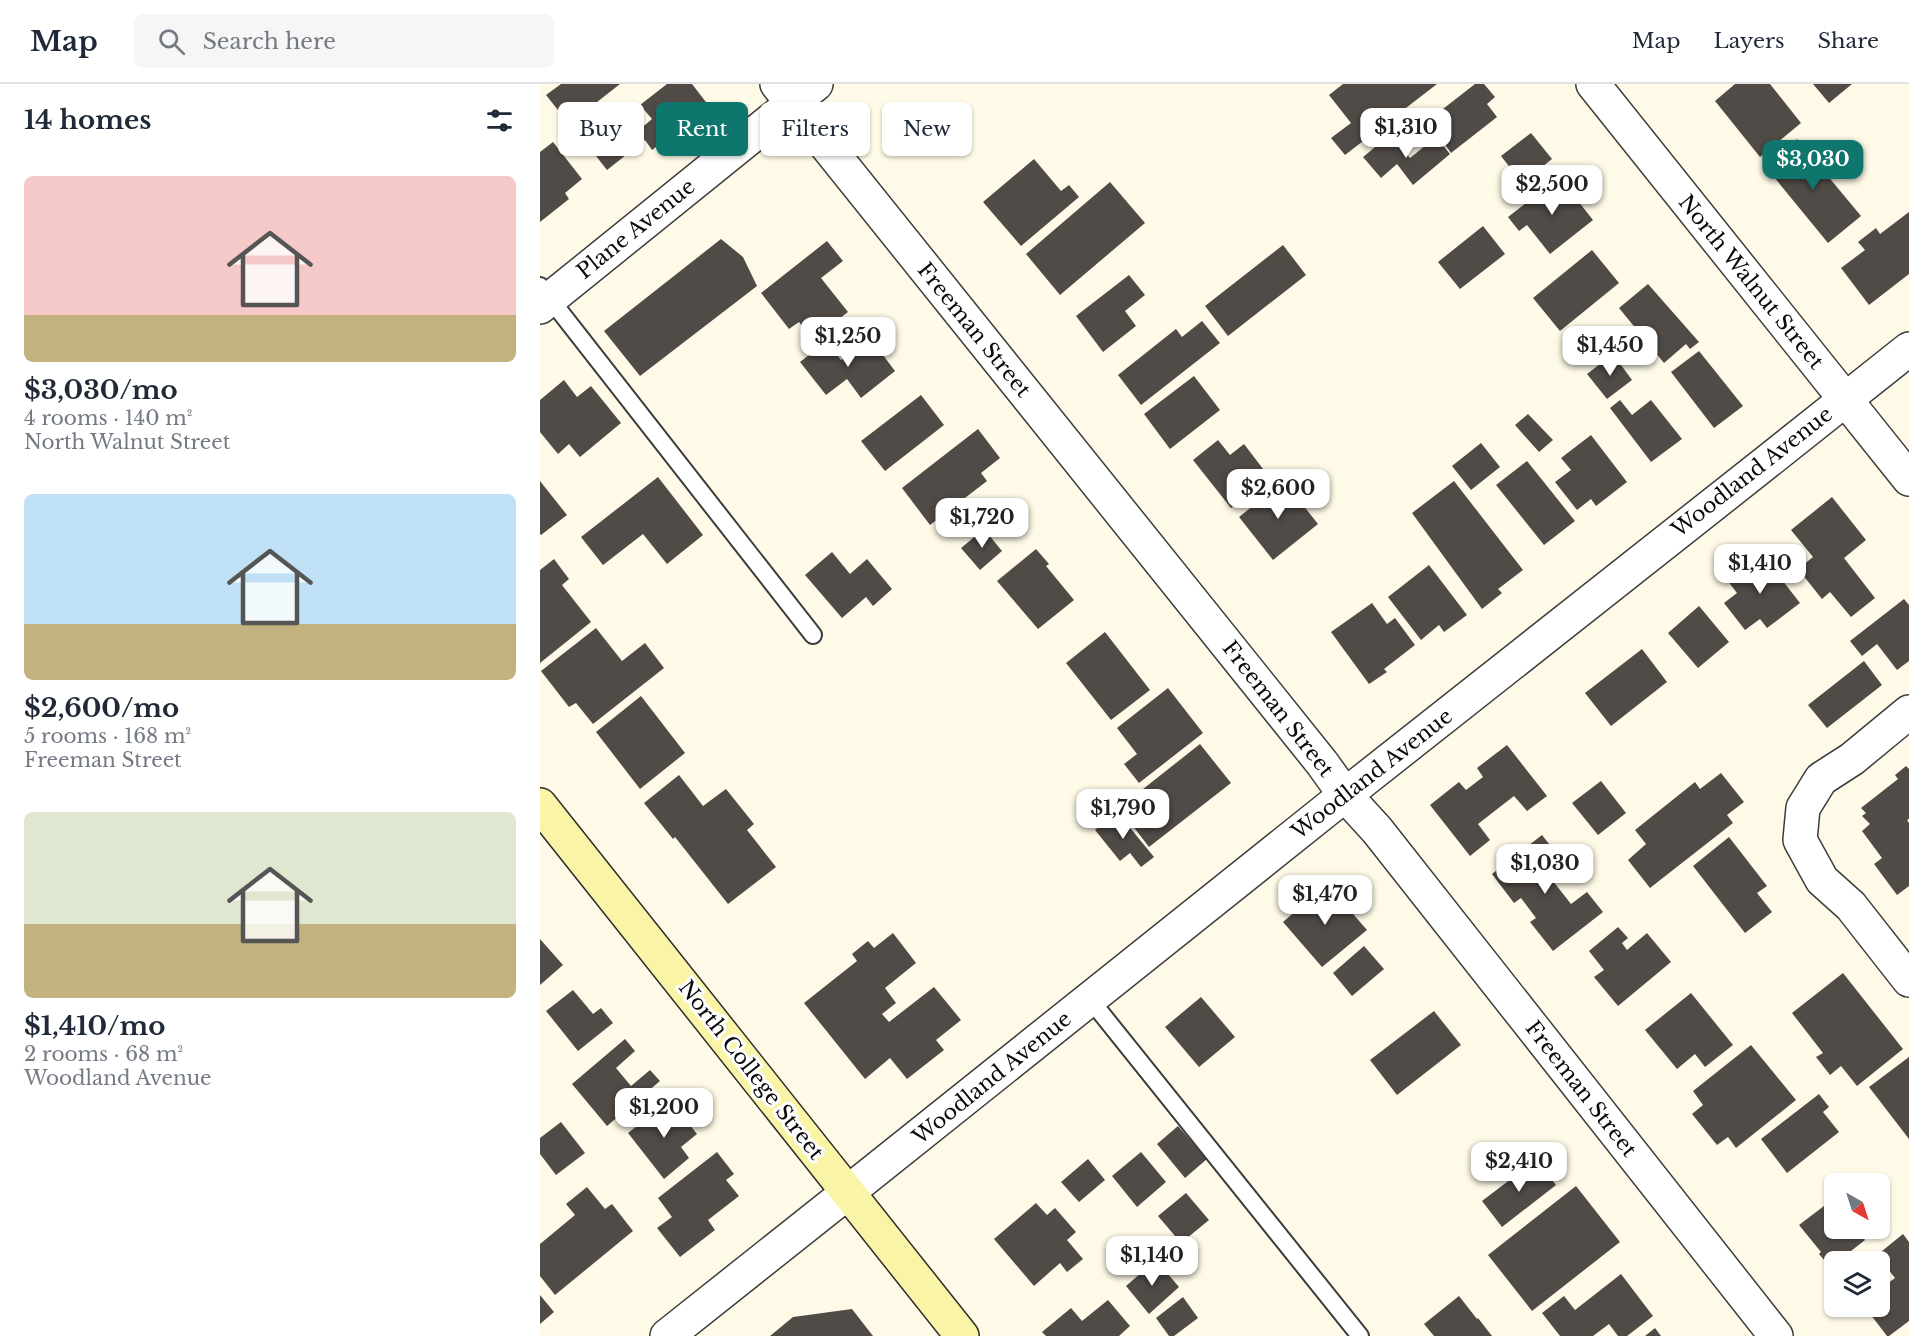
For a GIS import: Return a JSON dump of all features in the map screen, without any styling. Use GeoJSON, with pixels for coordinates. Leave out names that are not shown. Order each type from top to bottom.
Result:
{"type":"FeatureCollection","features":[{"type":"Feature","properties":{"kind":"street","name":"North Walnut Street"},"geometry":{"type":"LineString","coordinates":[[1593,84],[1909,479]]}},
{"type":"Feature","properties":{"kind":"street","name":"Plane Avenue"},"geometry":{"type":"LineString","coordinates":[[543,297],[795,90]]}},
{"type":"Feature","properties":{"kind":"street","name":"Freeman Street"},"geometry":{"type":"LineString","coordinates":[[795,90],[1345,795],[1377,830],[1776,1336]]}},
{"type":"Feature","properties":{"kind":"street","name":"Woodland Avenue"},"geometry":{"type":"LineString","coordinates":[[667,1336],[847,1191],[893,1158],[1089,998],[1909,350]]}},
{"type":"Feature","properties":{"kind":"street"},"geometry":{"type":"LineString","coordinates":[[1909,712],[1852,759],[1821,779],[1803,808],[1800,840],[1822,880],[1851,906],[1909,980]]}},
{"type":"Feature","properties":{"kind":"street","name":"North College Street"},"geometry":{"type":"LineString","coordinates":[[540,805],[962,1336]]}},
{"type":"Feature","properties":{"kind":"lane"},"geometry":{"type":"LineString","coordinates":[[543,297],[813,635]]}},
{"type":"Feature","properties":{"kind":"lane"},"geometry":{"type":"LineString","coordinates":[[1089,998],[1360,1336]]}},
{"type":"Feature","properties":{"kind":"building"},"geometry":{"type":"Polygon","coordinates":[[[561,84],[620,84],[597,102],[558,102],[558,110],[546,95],[561,84]]]}},
{"type":"Feature","properties":{"kind":"building"},"geometry":{"type":"Polygon","coordinates":[[[667,84],[692,84],[706,102],[656,102],[656,147],[652,150],[644,141],[644,126],[652,119],[644,110],[644,102],[667,84]]]}},
{"type":"Feature","properties":{"kind":"building"},"geometry":{"type":"Polygon","coordinates":[[[1343,84],[1437,84],[1345,155],[1331,138],[1351,123],[1329,95],[1343,84]]]}},
{"type":"Feature","properties":{"kind":"building"},"geometry":{"type":"Polygon","coordinates":[[[1475,84],[1484,84],[1495,97],[1487,104],[1497,117],[1451,153],[1434,129],[1445,121],[1439,112],[1475,84]]]}},
{"type":"Feature","properties":{"kind":"building"},"geometry":{"type":"Polygon","coordinates":[[[1735,84],[1770,84],[1801,123],[1760,157],[1715,101],[1735,84]]]}},
{"type":"Feature","properties":{"kind":"building"},"geometry":{"type":"Polygon","coordinates":[[[1813,84],[1852,84],[1829,103],[1813,84]]]}},
{"type":"Feature","properties":{"kind":"building"},"geometry":{"type":"Polygon","coordinates":[[[1531,133],[1552,159],[1522,183],[1501,156],[1531,133]]]}},
{"type":"Feature","properties":{"kind":"building"},"geometry":{"type":"Polygon","coordinates":[[[1390,135],[1410,158],[1436,137],[1450,154],[1413,185],[1397,164],[1381,178],[1363,157],[1390,135]]]}},
{"type":"Feature","properties":{"kind":"building"},"geometry":{"type":"Polygon","coordinates":[[[1797,139],[1861,216],[1828,243],[1765,166],[1797,139]]]}},
{"type":"Feature","properties":{"kind":"building"},"geometry":{"type":"Polygon","coordinates":[[[553,142],[558,148],[558,156],[564,156],[582,179],[565,193],[569,199],[540,222],[540,152],[553,142]]]}},
{"type":"Feature","properties":{"kind":"building"},"geometry":{"type":"Polygon","coordinates":[[[596,156],[625,156],[607,170],[596,156]]]}},
{"type":"Feature","properties":{"kind":"building"},"geometry":{"type":"Polygon","coordinates":[[[1034,159],[1061,191],[1069,185],[1079,197],[1021,246],[983,202],[1034,159]]]}},
{"type":"Feature","properties":{"kind":"building"},"geometry":{"type":"Polygon","coordinates":[[[1559,177],[1593,220],[1550,254],[1527,225],[1519,231],[1508,217],[1559,177]]]}},
{"type":"Feature","properties":{"kind":"building"},"geometry":{"type":"Polygon","coordinates":[[[1110,182],[1145,223],[1060,295],[1026,254],[1110,182]]]}},
{"type":"Feature","properties":{"kind":"building"},"geometry":{"type":"Polygon","coordinates":[[[1909,212],[1909,274],[1869,305],[1841,268],[1865,250],[1858,242],[1876,228],[1880,234],[1909,212]]]}},
{"type":"Feature","properties":{"kind":"building"},"geometry":{"type":"Polygon","coordinates":[[[1483,226],[1505,254],[1460,289],[1438,262],[1483,226]]]}},
{"type":"Feature","properties":{"kind":"building"},"geometry":{"type":"Polygon","coordinates":[[[721,239],[743,257],[757,286],[640,376],[604,331],[721,239]]]}},
{"type":"Feature","properties":{"kind":"building"},"geometry":{"type":"Polygon","coordinates":[[[827,241],[843,261],[821,278],[848,312],[813,339],[799,322],[789,329],[761,293],[827,241]]]}},
{"type":"Feature","properties":{"kind":"building"},"geometry":{"type":"Polygon","coordinates":[[[1283,245],[1306,275],[1228,336],[1205,306],[1283,245]]]}},
{"type":"Feature","properties":{"kind":"building"},"geometry":{"type":"Polygon","coordinates":[[[1592,250],[1619,283],[1560,331],[1533,298],[1592,250]]]}},
{"type":"Feature","properties":{"kind":"building"},"geometry":{"type":"Polygon","coordinates":[[[1129,275],[1145,295],[1125,311],[1136,326],[1103,352],[1076,316],[1129,275]]]}},
{"type":"Feature","properties":{"kind":"building"},"geometry":{"type":"Polygon","coordinates":[[[1648,284],[1699,342],[1690,349],[1686,344],[1664,363],[1619,308],[1648,284]]]}},
{"type":"Feature","properties":{"kind":"building"},"geometry":{"type":"Polygon","coordinates":[[[1202,321],[1220,343],[1141,405],[1118,375],[1176,329],[1182,337],[1202,321]]]}},
{"type":"Feature","properties":{"kind":"building"},"geometry":{"type":"Polygon","coordinates":[[[870,338],[895,371],[861,398],[847,379],[826,395],[800,362],[827,341],[841,360],[870,338]]]}},
{"type":"Feature","properties":{"kind":"building"},"geometry":{"type":"Polygon","coordinates":[[[1699,351],[1743,406],[1714,428],[1671,372],[1699,351]]]}},
{"type":"Feature","properties":{"kind":"building"},"geometry":{"type":"Polygon","coordinates":[[[1613,354],[1632,380],[1607,399],[1587,374],[1613,354]]]}},
{"type":"Feature","properties":{"kind":"building"},"geometry":{"type":"Polygon","coordinates":[[[1194,376],[1220,410],[1170,449],[1144,414],[1194,376]]]}},
{"type":"Feature","properties":{"kind":"building"},"geometry":{"type":"Polygon","coordinates":[[[564,380],[577,397],[591,386],[621,423],[580,457],[569,444],[558,454],[540,432],[540,400],[564,380]]]}},
{"type":"Feature","properties":{"kind":"building"},"geometry":{"type":"Polygon","coordinates":[[[921,395],[944,425],[885,471],[861,441],[921,395]]]}},
{"type":"Feature","properties":{"kind":"building"},"geometry":{"type":"Polygon","coordinates":[[[1620,400],[1632,415],[1651,400],[1682,439],[1651,462],[1610,408],[1620,400]]]}},
{"type":"Feature","properties":{"kind":"building"},"geometry":{"type":"Polygon","coordinates":[[[1528,414],[1553,440],[1539,452],[1515,425],[1528,414]]]}},
{"type":"Feature","properties":{"kind":"building"},"geometry":{"type":"Polygon","coordinates":[[[978,429],[1000,458],[981,473],[987,481],[930,525],[902,488],[978,429]]]}},
{"type":"Feature","properties":{"kind":"building"},"geometry":{"type":"Polygon","coordinates":[[[1591,435],[1627,482],[1596,506],[1591,499],[1577,510],[1555,482],[1571,470],[1561,458],[1591,435]]]}},
{"type":"Feature","properties":{"kind":"building"},"geometry":{"type":"Polygon","coordinates":[[[1218,440],[1230,455],[1244,444],[1270,478],[1231,508],[1193,460],[1218,440]]]}},
{"type":"Feature","properties":{"kind":"building"},"geometry":{"type":"Polygon","coordinates":[[[1481,443],[1500,467],[1471,490],[1452,466],[1481,443]]]}},
{"type":"Feature","properties":{"kind":"building"},"geometry":{"type":"Polygon","coordinates":[[[1527,461],[1575,521],[1544,545],[1496,485],[1527,461]]]}},
{"type":"Feature","properties":{"kind":"building"},"geometry":{"type":"Polygon","coordinates":[[[658,477],[703,535],[667,564],[643,534],[603,565],[581,537],[658,477]]]}},
{"type":"Feature","properties":{"kind":"building"},"geometry":{"type":"Polygon","coordinates":[[[540,481],[567,515],[541,535],[540,534],[540,481]]]}},
{"type":"Feature","properties":{"kind":"building"},"geometry":{"type":"Polygon","coordinates":[[[1284,481],[1318,524],[1273,560],[1239,517],[1284,481]]]}},
{"type":"Feature","properties":{"kind":"building"},"geometry":{"type":"Polygon","coordinates":[[[1454,481],[1523,570],[1498,589],[1502,593],[1482,609],[1412,513],[1454,481]]]}},
{"type":"Feature","properties":{"kind":"building"},"geometry":{"type":"Polygon","coordinates":[[[1832,497],[1866,540],[1844,558],[1875,598],[1851,617],[1830,592],[1822,599],[1798,569],[1813,557],[1791,530],[1832,497]]]}},
{"type":"Feature","properties":{"kind":"building"},"geometry":{"type":"Polygon","coordinates":[[[984,529],[1002,551],[980,570],[961,548],[984,529]]]}},
{"type":"Feature","properties":{"kind":"building"},"geometry":{"type":"Polygon","coordinates":[[[1036,549],[1049,564],[1046,566],[1074,600],[1038,629],[997,581],[1036,549]]]}},
{"type":"Feature","properties":{"kind":"building"},"geometry":{"type":"Polygon","coordinates":[[[832,552],[850,574],[867,559],[892,589],[873,606],[866,597],[842,618],[805,575],[832,552]]]}},
{"type":"Feature","properties":{"kind":"building"},"geometry":{"type":"Polygon","coordinates":[[[1761,553],[1800,603],[1767,628],[1760,619],[1745,630],[1724,603],[1737,593],[1727,580],[1761,553]]]}},
{"type":"Feature","properties":{"kind":"building"},"geometry":{"type":"Polygon","coordinates":[[[554,559],[569,579],[562,585],[591,622],[540,663],[540,570],[554,559]]]}},
{"type":"Feature","properties":{"kind":"building"},"geometry":{"type":"Polygon","coordinates":[[[1429,565],[1467,615],[1444,632],[1439,625],[1421,640],[1388,597],[1429,565]]]}},
{"type":"Feature","properties":{"kind":"building"},"geometry":{"type":"Polygon","coordinates":[[[1904,599],[1909,605],[1909,661],[1897,670],[1877,644],[1862,656],[1850,641],[1904,599]]]}},
{"type":"Feature","properties":{"kind":"building"},"geometry":{"type":"Polygon","coordinates":[[[1372,603],[1387,624],[1395,618],[1415,645],[1384,669],[1387,672],[1369,684],[1331,632],[1372,603]]]}},
{"type":"Feature","properties":{"kind":"building"},"geometry":{"type":"Polygon","coordinates":[[[1699,606],[1729,642],[1698,668],[1668,633],[1699,606]]]}},
{"type":"Feature","properties":{"kind":"building"},"geometry":{"type":"Polygon","coordinates":[[[596,628],[622,661],[645,643],[664,668],[593,724],[576,703],[569,707],[541,671],[596,628]]]}},
{"type":"Feature","properties":{"kind":"building"},"geometry":{"type":"Polygon","coordinates":[[[1105,632],[1150,690],[1111,720],[1066,663],[1105,632]]]}},
{"type":"Feature","properties":{"kind":"building"},"geometry":{"type":"Polygon","coordinates":[[[1642,649],[1667,682],[1611,726],[1585,693],[1642,649]]]}},
{"type":"Feature","properties":{"kind":"building"},"geometry":{"type":"Polygon","coordinates":[[[1864,661],[1882,685],[1827,728],[1808,705],[1864,661]]]}},
{"type":"Feature","properties":{"kind":"building"},"geometry":{"type":"Polygon","coordinates":[[[1168,688],[1203,733],[1139,783],[1124,764],[1137,754],[1117,728],[1168,688]]]}},
{"type":"Feature","properties":{"kind":"building"},"geometry":{"type":"Polygon","coordinates":[[[641,696],[685,753],[640,789],[596,732],[641,696]]]}},
{"type":"Feature","properties":{"kind":"building"},"geometry":{"type":"Polygon","coordinates":[[[1200,744],[1231,783],[1149,847],[1119,808],[1200,744]]]}},
{"type":"Feature","properties":{"kind":"building"},"geometry":{"type":"Polygon","coordinates":[[[1507,745],[1547,796],[1527,811],[1514,796],[1478,824],[1490,840],[1470,856],[1430,805],[1459,782],[1466,790],[1483,777],[1477,768],[1507,745]]]}},
{"type":"Feature","properties":{"kind":"building"},"geometry":{"type":"Polygon","coordinates":[[[1906,766],[1909,769],[1909,819],[1907,820],[1909,823],[1909,886],[1897,895],[1874,864],[1882,858],[1862,831],[1870,824],[1862,816],[1866,813],[1861,808],[1898,779],[1895,775],[1906,766]]]}},
{"type":"Feature","properties":{"kind":"building"},"geometry":{"type":"Polygon","coordinates":[[[1721,773],[1744,802],[1727,815],[1733,823],[1650,888],[1628,860],[1646,844],[1635,830],[1695,782],[1700,789],[1721,773]]]}},
{"type":"Feature","properties":{"kind":"building"},"geometry":{"type":"Polygon","coordinates":[[[679,775],[703,806],[726,789],[754,824],[747,830],[776,867],[728,904],[675,837],[673,839],[644,803],[679,775]]]}},
{"type":"Feature","properties":{"kind":"building"},"geometry":{"type":"Polygon","coordinates":[[[1601,781],[1626,813],[1598,835],[1572,803],[1601,781]]]}},
{"type":"Feature","properties":{"kind":"building"},"geometry":{"type":"Polygon","coordinates":[[[1117,812],[1154,857],[1141,867],[1130,853],[1120,861],[1095,830],[1117,812]]]}},
{"type":"Feature","properties":{"kind":"building"},"geometry":{"type":"Polygon","coordinates":[[[1542,835],[1557,854],[1542,867],[1571,904],[1587,892],[1603,912],[1553,951],[1530,922],[1536,918],[1521,898],[1514,903],[1492,874],[1542,835]]]}},
{"type":"Feature","properties":{"kind":"building"},"geometry":{"type":"Polygon","coordinates":[[[1729,837],[1767,886],[1757,893],[1772,912],[1745,933],[1693,866],[1729,837]]]}},
{"type":"Feature","properties":{"kind":"building"},"geometry":{"type":"Polygon","coordinates":[[[1327,884],[1367,930],[1322,967],[1283,922],[1327,884]]]}},
{"type":"Feature","properties":{"kind":"building"},"geometry":{"type":"Polygon","coordinates":[[[1618,927],[1628,938],[1622,943],[1627,950],[1647,933],[1671,962],[1618,1006],[1594,977],[1604,970],[1589,951],[1618,927]]]}},
{"type":"Feature","properties":{"kind":"building"},"geometry":{"type":"Polygon","coordinates":[[[893,933],[916,963],[885,988],[896,1003],[882,1014],[889,1022],[934,987],[961,1020],[936,1040],[944,1050],[907,1079],[890,1058],[865,1079],[804,1003],[857,961],[852,954],[868,941],[874,948],[893,933]]]}},
{"type":"Feature","properties":{"kind":"building"},"geometry":{"type":"Polygon","coordinates":[[[540,939],[563,965],[540,985],[540,939]]]}},
{"type":"Feature","properties":{"kind":"building"},"geometry":{"type":"Polygon","coordinates":[[[1364,946],[1384,969],[1352,996],[1333,973],[1364,946]]]}},
{"type":"Feature","properties":{"kind":"building"},"geometry":{"type":"Polygon","coordinates":[[[1843,973],[1903,1049],[1857,1086],[1841,1066],[1830,1075],[1816,1057],[1823,1053],[1792,1013],[1843,973]]]}},
{"type":"Feature","properties":{"kind":"building"},"geometry":{"type":"Polygon","coordinates":[[[573,990],[593,1014],[601,1008],[613,1023],[578,1051],[546,1011],[573,990]]]}},
{"type":"Feature","properties":{"kind":"building"},"geometry":{"type":"Polygon","coordinates":[[[1691,993],[1733,1045],[1705,1067],[1695,1054],[1677,1069],[1645,1030],[1691,993]]]}},
{"type":"Feature","properties":{"kind":"building"},"geometry":{"type":"Polygon","coordinates":[[[1201,997],[1235,1037],[1199,1067],[1165,1027],[1201,997]]]}},
{"type":"Feature","properties":{"kind":"building"},"geometry":{"type":"Polygon","coordinates":[[[1434,1011],[1461,1045],[1397,1095],[1370,1060],[1434,1011]]]}},
{"type":"Feature","properties":{"kind":"building"},"geometry":{"type":"Polygon","coordinates":[[[625,1039],[635,1051],[616,1068],[631,1086],[650,1070],[660,1081],[607,1126],[572,1084],[625,1039]]]}},
{"type":"Feature","properties":{"kind":"building"},"geometry":{"type":"Polygon","coordinates":[[[1751,1045],[1796,1100],[1736,1148],[1728,1137],[1717,1145],[1692,1114],[1703,1105],[1693,1091],[1751,1045]]]}},
{"type":"Feature","properties":{"kind":"building"},"geometry":{"type":"Polygon","coordinates":[[[1909,1057],[1909,1139],[1869,1087],[1909,1057]]]}},
{"type":"Feature","properties":{"kind":"building"},"geometry":{"type":"Polygon","coordinates":[[[1819,1094],[1829,1107],[1823,1112],[1839,1132],[1787,1173],[1761,1139],[1819,1094]]]}},
{"type":"Feature","properties":{"kind":"building"},"geometry":{"type":"Polygon","coordinates":[[[670,1100],[697,1134],[681,1147],[689,1158],[664,1179],[628,1133],[670,1100]]]}},
{"type":"Feature","properties":{"kind":"building"},"geometry":{"type":"Polygon","coordinates":[[[561,1122],[585,1153],[556,1175],[540,1154],[540,1138],[561,1122]]]}},
{"type":"Feature","properties":{"kind":"building"},"geometry":{"type":"Polygon","coordinates":[[[1178,1126],[1207,1159],[1185,1178],[1157,1144],[1178,1126]]]}},
{"type":"Feature","properties":{"kind":"building"},"geometry":{"type":"Polygon","coordinates":[[[717,1152],[734,1174],[726,1180],[739,1196],[708,1220],[715,1230],[680,1257],[657,1228],[672,1217],[658,1198],[717,1152]]]}},
{"type":"Feature","properties":{"kind":"building"},"geometry":{"type":"Polygon","coordinates":[[[1141,1152],[1166,1182],[1137,1207],[1112,1176],[1141,1152]]]}},
{"type":"Feature","properties":{"kind":"building"},"geometry":{"type":"Polygon","coordinates":[[[1088,1159],[1105,1180],[1079,1202],[1061,1182],[1088,1159]]]}},
{"type":"Feature","properties":{"kind":"building"},"geometry":{"type":"Polygon","coordinates":[[[1536,1160],[1556,1185],[1502,1227],[1482,1201],[1536,1160]]]}},
{"type":"Feature","properties":{"kind":"building"},"geometry":{"type":"Polygon","coordinates":[[[1576,1186],[1620,1242],[1532,1311],[1488,1255],[1576,1186]]]}},
{"type":"Feature","properties":{"kind":"building"},"geometry":{"type":"Polygon","coordinates":[[[587,1187],[605,1209],[612,1204],[633,1231],[555,1295],[540,1276],[540,1244],[575,1215],[566,1204],[587,1187]]]}},
{"type":"Feature","properties":{"kind":"building"},"geometry":{"type":"Polygon","coordinates":[[[1186,1193],[1209,1220],[1181,1243],[1158,1216],[1186,1193]]]}},
{"type":"Feature","properties":{"kind":"building"},"geometry":{"type":"Polygon","coordinates":[[[1036,1203],[1047,1215],[1055,1208],[1076,1232],[1067,1240],[1083,1259],[1067,1272],[1060,1263],[1034,1286],[994,1239],[1036,1203]]]}},
{"type":"Feature","properties":{"kind":"building"},"geometry":{"type":"Polygon","coordinates":[[[1824,1206],[1824,1239],[1865,1240],[1851,1251],[1824,1251],[1824,1260],[1819,1254],[1821,1252],[1799,1225],[1824,1206]]]}},
{"type":"Feature","properties":{"kind":"building"},"geometry":{"type":"Polygon","coordinates":[[[1903,1234],[1909,1242],[1909,1321],[1889,1336],[1872,1317],[1890,1317],[1890,1282],[1895,1278],[1890,1272],[1890,1251],[1882,1251],[1903,1234]]]}},
{"type":"Feature","properties":{"kind":"building"},"geometry":{"type":"Polygon","coordinates":[[[1156,1260],[1179,1287],[1149,1314],[1126,1286],[1156,1260]]]}},
{"type":"Feature","properties":{"kind":"building"},"geometry":{"type":"Polygon","coordinates":[[[1621,1274],[1653,1316],[1627,1336],[1618,1336],[1609,1324],[1593,1336],[1560,1336],[1542,1313],[1564,1296],[1575,1310],[1621,1274]]]}},
{"type":"Feature","properties":{"kind":"building"},"geometry":{"type":"Polygon","coordinates":[[[540,1295],[554,1312],[540,1324],[540,1295]]]}},
{"type":"Feature","properties":{"kind":"building"},"geometry":{"type":"Polygon","coordinates":[[[1459,1296],[1492,1336],[1434,1336],[1424,1324],[1459,1296]]]}},
{"type":"Feature","properties":{"kind":"building"},"geometry":{"type":"Polygon","coordinates":[[[1183,1297],[1198,1318],[1174,1336],[1169,1336],[1156,1318],[1183,1297]]]}},
{"type":"Feature","properties":{"kind":"building"},"geometry":{"type":"Polygon","coordinates":[[[1108,1300],[1130,1326],[1119,1336],[1046,1336],[1042,1332],[1071,1308],[1082,1321],[1108,1300]]]}},
{"type":"Feature","properties":{"kind":"building"},"geometry":{"type":"Polygon","coordinates":[[[852,1309],[873,1336],[770,1336],[793,1317],[852,1309]]]}},
{"type":"Feature","properties":{"kind":"building"},"geometry":{"type":"Polygon","coordinates":[[[1655,1328],[1661,1336],[1645,1336],[1655,1328]]]}}]}
